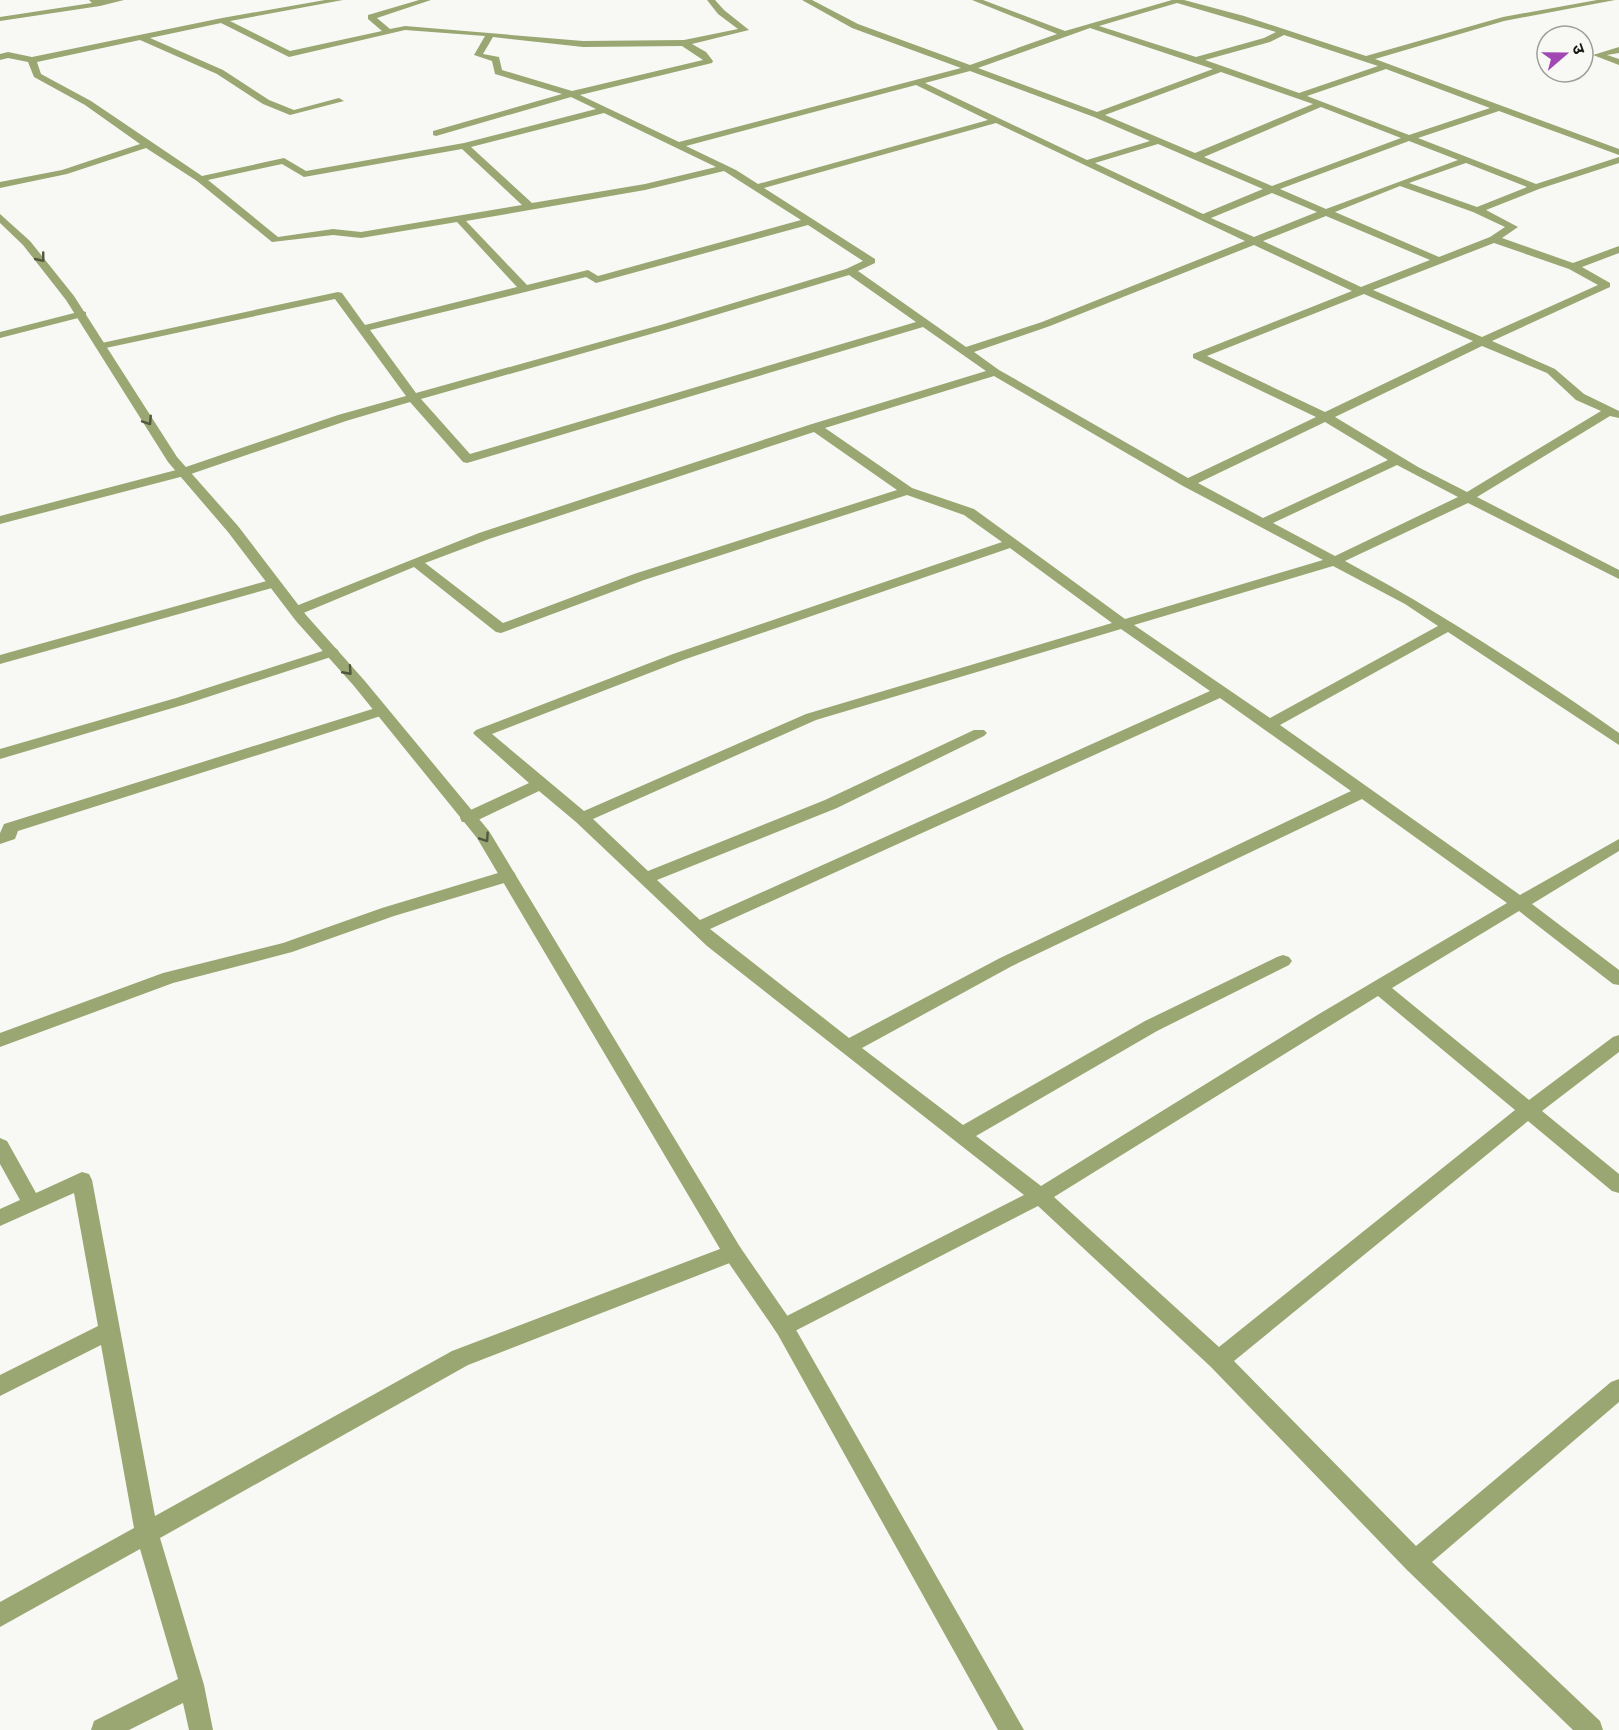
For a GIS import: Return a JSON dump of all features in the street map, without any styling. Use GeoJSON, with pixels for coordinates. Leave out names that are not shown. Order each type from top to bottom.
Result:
{"type":"FeatureCollection","features":[{"type":"Feature","properties":{"kind":"street"},"geometry":{"type":"LineString","coordinates":[[0,19],[120,0]]}},
{"type":"Feature","properties":{"kind":"street"},"geometry":{"type":"LineString","coordinates":[[0,57],[8,55],[32,60],[222,20],[339,0]]}},
{"type":"Feature","properties":{"kind":"street"},"geometry":{"type":"LineString","coordinates":[[388,32],[371,17],[427,0]]}},
{"type":"Feature","properties":{"kind":"street"},"geometry":{"type":"LineString","coordinates":[[222,20],[289,54],[405,28],[584,44],[684,43],[745,30],[721,12],[711,0]]}},
{"type":"Feature","properties":{"kind":"street"},"geometry":{"type":"LineString","coordinates":[[806,0],[855,26],[1097,115],[1438,261]]}},
{"type":"Feature","properties":{"kind":"street"},"geometry":{"type":"LineString","coordinates":[[976,0],[1065,34]]}},
{"type":"Feature","properties":{"kind":"street"},"geometry":{"type":"LineString","coordinates":[[678,146],[968,69],[1065,34],[1179,0],[1366,59],[1618,153]]}},
{"type":"Feature","properties":{"kind":"street"},"geometry":{"type":"LineString","coordinates":[[1366,59],[1503,19],[1611,0]]}},
{"type":"Feature","properties":{"kind":"street"},"geometry":{"type":"LineString","coordinates":[[1091,26],[1299,96],[1536,187]]}},
{"type":"Feature","properties":{"kind":"street"},"geometry":{"type":"LineString","coordinates":[[1196,60],[1268,40],[1283,32]]}},
{"type":"Feature","properties":{"kind":"street"},"geometry":{"type":"LineString","coordinates":[[0,520],[184,472],[342,418],[668,326],[850,271],[871,261],[725,168],[572,94],[498,72],[496,59],[478,55],[490,34]]}},
{"type":"Feature","properties":{"kind":"street"},"geometry":{"type":"LineString","coordinates":[[141,37],[220,72],[266,102],[293,113],[339,101]]}},
{"type":"Feature","properties":{"kind":"street"},"geometry":{"type":"LineString","coordinates":[[436,133],[572,94],[709,61],[703,54],[684,43]]}},
{"type":"Feature","properties":{"kind":"street"},"geometry":{"type":"LineString","coordinates":[[1619,50],[1597,55],[1619,62]]}},
{"type":"Feature","properties":{"kind":"street"},"geometry":{"type":"LineString","coordinates":[[32,60],[37,75],[88,103],[200,179],[276,240],[333,232],[361,235],[645,187],[725,168]]}},
{"type":"Feature","properties":{"kind":"street"},"geometry":{"type":"LineString","coordinates":[[1299,96],[1385,67]]}},
{"type":"Feature","properties":{"kind":"street"},"geometry":{"type":"LineString","coordinates":[[1097,115],[1221,69]]}},
{"type":"Feature","properties":{"kind":"street"},"geometry":{"type":"LineString","coordinates":[[916,82],[994,121],[1362,290],[1551,371],[1580,397],[1615,413]]}},
{"type":"Feature","properties":{"kind":"street"},"geometry":{"type":"LineString","coordinates":[[1195,157],[1321,104]]}},
{"type":"Feature","properties":{"kind":"street"},"geometry":{"type":"LineString","coordinates":[[1204,217],[1409,137],[1499,108]]}},
{"type":"Feature","properties":{"kind":"street"},"geometry":{"type":"LineString","coordinates":[[200,179],[284,161],[304,174],[464,146],[604,110]]}},
{"type":"Feature","properties":{"kind":"street"},"geometry":{"type":"LineString","coordinates":[[757,187],[994,121]]}},
{"type":"Feature","properties":{"kind":"street"},"geometry":{"type":"LineString","coordinates":[[1086,163],[1159,141]]}},
{"type":"Feature","properties":{"kind":"street"},"geometry":{"type":"LineString","coordinates":[[0,185],[64,172],[147,145]]}},
{"type":"Feature","properties":{"kind":"street"},"geometry":{"type":"LineString","coordinates":[[464,146],[531,207]]}},
{"type":"Feature","properties":{"kind":"street"},"geometry":{"type":"LineString","coordinates":[[1477,210],[1618,153]]}},
{"type":"Feature","properties":{"kind":"street"},"geometry":{"type":"LineString","coordinates":[[965,351],[1046,324],[1325,212],[1467,160]]}},
{"type":"Feature","properties":{"kind":"street"},"geometry":{"type":"LineString","coordinates":[[1400,183],[1477,210],[1514,227],[1494,239],[1197,356],[1326,417],[1397,460],[1467,498],[1619,575]]}},
{"type":"Feature","properties":{"kind":"street"},"geometry":{"type":"LineString","coordinates":[[0,217],[25,240],[61,283],[166,451],[483,835],[733,1253],[784,1327],[1012,1730]]}},
{"type":"Feature","properties":{"kind":"street"},"geometry":{"type":"LineString","coordinates":[[459,219],[525,289]]}},
{"type":"Feature","properties":{"kind":"street"},"geometry":{"type":"LineString","coordinates":[[362,329],[588,273],[596,280],[809,221]]}},
{"type":"Feature","properties":{"kind":"street"},"geometry":{"type":"LineString","coordinates":[[1494,239],[1573,267],[1619,292]]}},
{"type":"Feature","properties":{"kind":"street"},"geometry":{"type":"LineString","coordinates":[[1573,267],[1619,249]]}},
{"type":"Feature","properties":{"kind":"street"},"geometry":{"type":"LineString","coordinates":[[850,271],[995,372],[1188,483],[1410,601],[1551,692],[1619,740]]}},
{"type":"Feature","properties":{"kind":"street"},"geometry":{"type":"LineString","coordinates":[[1188,483],[1480,342],[1606,285]]}},
{"type":"Feature","properties":{"kind":"street"},"geometry":{"type":"LineString","coordinates":[[101,346],[338,295],[413,398],[467,459],[925,323]]}},
{"type":"Feature","properties":{"kind":"street"},"geometry":{"type":"LineString","coordinates":[[0,335],[82,314]]}},
{"type":"Feature","properties":{"kind":"street"},"geometry":{"type":"LineString","coordinates":[[296,611],[484,536],[816,427],[995,372]]}},
{"type":"Feature","properties":{"kind":"street"},"geometry":{"type":"LineString","coordinates":[[582,818],[811,717],[1334,561],[1467,498],[1615,413]]}},
{"type":"Feature","properties":{"kind":"street"},"geometry":{"type":"LineString","coordinates":[[816,427],[907,491],[969,512],[1124,625],[1519,903],[1619,979]]}},
{"type":"Feature","properties":{"kind":"street"},"geometry":{"type":"LineString","coordinates":[[1264,522],[1397,460]]}},
{"type":"Feature","properties":{"kind":"street"},"geometry":{"type":"LineString","coordinates":[[415,562],[501,628],[639,577],[907,491]]}},
{"type":"Feature","properties":{"kind":"street"},"geometry":{"type":"LineString","coordinates":[[1012,543],[690,653],[555,702],[481,733],[582,818],[713,942],[1040,1196],[1219,1360],[1415,1562],[1591,1730]]}},
{"type":"Feature","properties":{"kind":"street"},"geometry":{"type":"LineString","coordinates":[[0,660],[274,582]]}},
{"type":"Feature","properties":{"kind":"street"},"geometry":{"type":"LineString","coordinates":[[1269,725],[1448,626]]}},
{"type":"Feature","properties":{"kind":"street"},"geometry":{"type":"LineString","coordinates":[[0,754],[181,701],[332,652]]}},
{"type":"Feature","properties":{"kind":"street"},"geometry":{"type":"LineString","coordinates":[[698,928],[1220,692]]}},
{"type":"Feature","properties":{"kind":"street"},"geometry":{"type":"LineString","coordinates":[[0,838],[9,836],[10,828],[382,711]]}},
{"type":"Feature","properties":{"kind":"street"},"geometry":{"type":"LineString","coordinates":[[646,878],[831,804],[979,734]]}},
{"type":"Feature","properties":{"kind":"street"},"geometry":{"type":"LineString","coordinates":[[468,818],[540,784]]}},
{"type":"Feature","properties":{"kind":"street"},"geometry":{"type":"LineString","coordinates":[[848,1047],[1006,962],[1363,792]]}},
{"type":"Feature","properties":{"kind":"street"},"geometry":{"type":"LineString","coordinates":[[784,1327],[1040,1196],[1113,1148],[1619,844]]}},
{"type":"Feature","properties":{"kind":"street"},"geometry":{"type":"LineString","coordinates":[[0,1040],[169,978],[286,948],[388,912],[508,876]]}},
{"type":"Feature","properties":{"kind":"street"},"geometry":{"type":"LineString","coordinates":[[962,1135],[1151,1026],[1283,961]]}},
{"type":"Feature","properties":{"kind":"street"},"geometry":{"type":"LineString","coordinates":[[1379,987],[1619,1185]]}},
{"type":"Feature","properties":{"kind":"street"},"geometry":{"type":"LineString","coordinates":[[1219,1360],[1529,1110],[1619,1042]]}},
{"type":"Feature","properties":{"kind":"street"},"geometry":{"type":"LineString","coordinates":[[0,1146],[32,1204]]}},
{"type":"Feature","properties":{"kind":"street"},"geometry":{"type":"LineString","coordinates":[[0,1218],[82,1179],[147,1534],[192,1685],[201,1730]]}},
{"type":"Feature","properties":{"kind":"street"},"geometry":{"type":"LineString","coordinates":[[0,1615],[460,1358],[733,1253]]}},
{"type":"Feature","properties":{"kind":"street"},"geometry":{"type":"LineString","coordinates":[[0,1386],[109,1331]]}},
{"type":"Feature","properties":{"kind":"street"},"geometry":{"type":"LineString","coordinates":[[1415,1562],[1619,1389]]}},
{"type":"Feature","properties":{"kind":"street"},"geometry":{"type":"LineString","coordinates":[[103,1730],[192,1685]]}}]}
